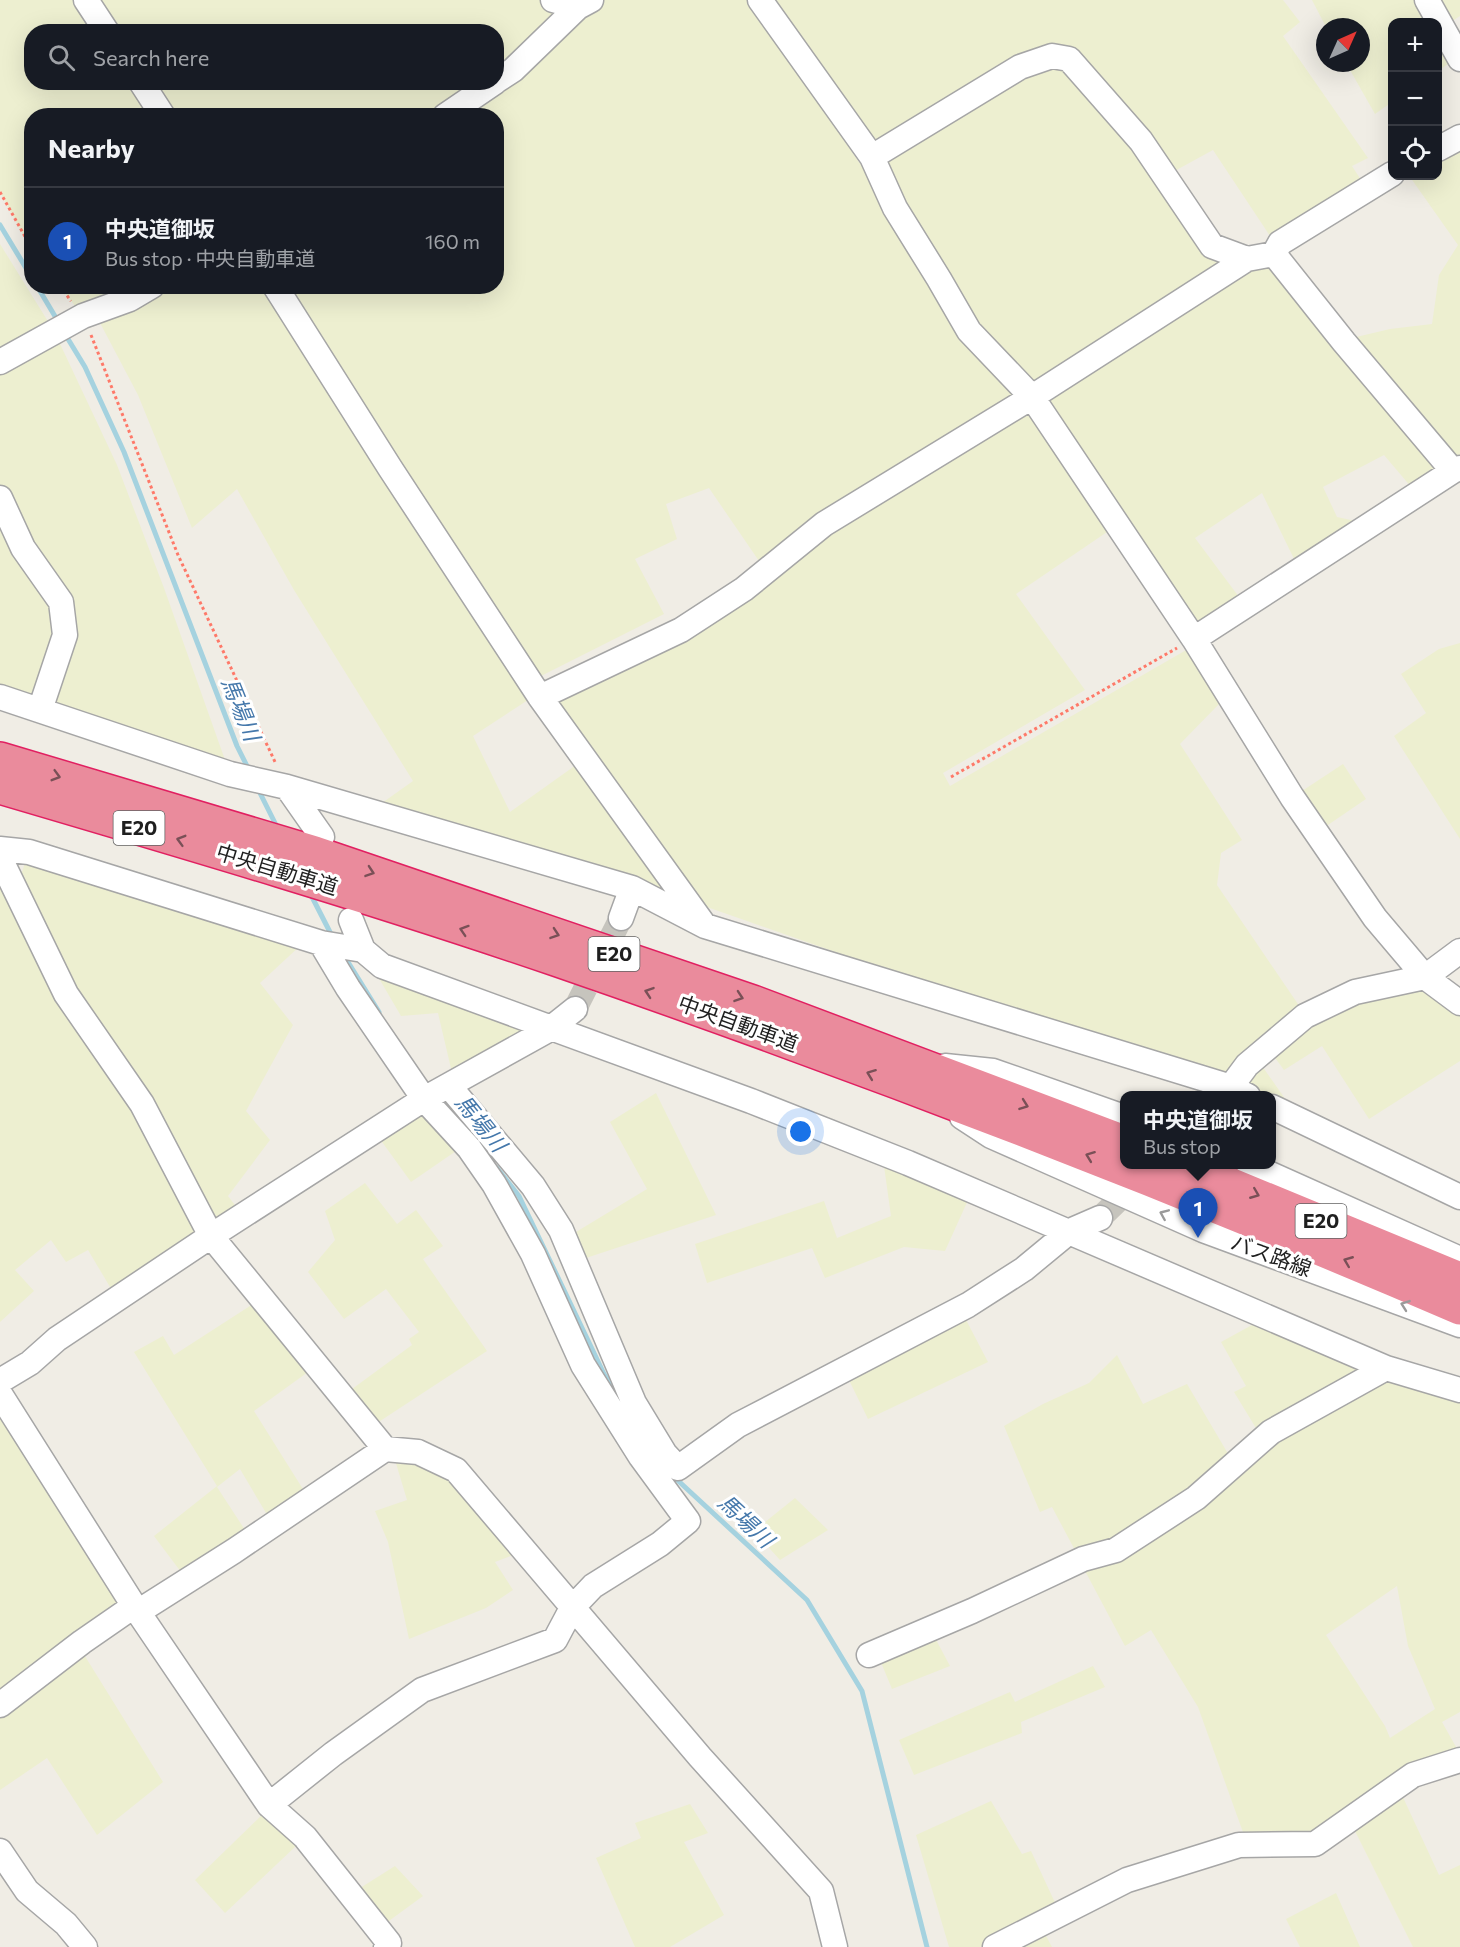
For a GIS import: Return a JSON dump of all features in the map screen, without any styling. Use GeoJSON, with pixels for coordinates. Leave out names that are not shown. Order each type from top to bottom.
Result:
{"type":"FeatureCollection","features":[{"type":"Feature","properties":{"kind":"highway","name":"中央自動車道"},"geometry":{"type":"LineString","coordinates":[[0,759],[263,837],[319,845],[753,1002],[1120,1140]]}},
{"type":"Feature","properties":{"kind":"highway","name":"中央自動車道"},"geometry":{"type":"LineString","coordinates":[[0,787],[277,869],[566,963],[745,1026],[1120,1167]]}},
{"type":"Feature","properties":{"kind":"highway","name":"中央自動車道"},"geometry":{"type":"LineString","coordinates":[[1125,1169],[1460,1308]]}},
{"type":"Feature","properties":{"kind":"highway","name":"E20"},"geometry":{"type":"LineString","coordinates":[[1193,1169],[1460,1279]]}},
{"type":"Feature","properties":{"kind":"street"},"geometry":{"type":"LineString","coordinates":[[86,0],[102,24]]}},
{"type":"Feature","properties":{"kind":"street"},"geometry":{"type":"LineString","coordinates":[[553,0],[584,3]]}},
{"type":"Feature","properties":{"kind":"street"},"geometry":{"type":"LineString","coordinates":[[760,0],[872,157],[895,208],[969,331],[1032,397],[1194,639],[1292,797],[1375,918],[1425,977],[1460,1003]]}},
{"type":"Feature","properties":{"kind":"street"},"geometry":{"type":"LineString","coordinates":[[1427,0],[1460,59]]}},
{"type":"Feature","properties":{"kind":"street"},"geometry":{"type":"LineString","coordinates":[[504,76],[584,3]]}},
{"type":"Feature","properties":{"kind":"street"},"geometry":{"type":"LineString","coordinates":[[872,157],[1020,67],[1052,56],[1069,59],[1142,141],[1212,246],[1247,259]]}},
{"type":"Feature","properties":{"kind":"street"},"geometry":{"type":"LineString","coordinates":[[146,90],[158,108]]}},
{"type":"Feature","properties":{"kind":"street"},"geometry":{"type":"LineString","coordinates":[[457,108],[484,90]]}},
{"type":"Feature","properties":{"kind":"street"},"geometry":{"type":"LineString","coordinates":[[1442,146],[1460,137]]}},
{"type":"Feature","properties":{"kind":"street"},"geometry":{"type":"LineString","coordinates":[[1274,254],[1280,243],[1388,176]]}},
{"type":"Feature","properties":{"kind":"street"},"geometry":{"type":"LineString","coordinates":[[540,698],[681,630],[744,589],[824,524],[1032,397],[1247,259],[1274,254]]}},
{"type":"Feature","properties":{"kind":"street"},"geometry":{"type":"LineString","coordinates":[[1194,639],[1456,469],[1344,342],[1274,254]]}},
{"type":"Feature","properties":{"kind":"street"},"geometry":{"type":"LineString","coordinates":[[0,362],[73,321],[138,294]]}},
{"type":"Feature","properties":{"kind":"street"},"geometry":{"type":"LineString","coordinates":[[280,294],[540,698],[705,926]]}},
{"type":"Feature","properties":{"kind":"street"},"geometry":{"type":"LineString","coordinates":[[0,498],[22,548],[61,602],[65,634],[40,710]]}},
{"type":"Feature","properties":{"kind":"street"},"geometry":{"type":"LineString","coordinates":[[0,697],[241,776],[632,888],[705,926],[1228,1091]]}},
{"type":"Feature","properties":{"kind":"street"},"geometry":{"type":"LineString","coordinates":[[277,785],[319,845]]}},
{"type":"Feature","properties":{"kind":"street"},"geometry":{"type":"LineString","coordinates":[[0,849],[29,852],[340,946],[382,966],[751,1101],[908,1163],[1386,1368],[1460,1390]]}},
{"type":"Feature","properties":{"kind":"street"},"geometry":{"type":"LineString","coordinates":[[0,858],[66,994],[142,1104],[211,1236],[385,1449]]}},
{"type":"Feature","properties":{"kind":"street"},"geometry":{"type":"LineString","coordinates":[[621,918],[632,888]]}},
{"type":"Feature","properties":{"kind":"street"},"geometry":{"type":"LineString","coordinates":[[269,1805],[333,1754],[422,1690],[555,1640],[572,1608],[593,1586],[660,1544],[688,1521],[674,1504],[623,1408],[561,1230],[533,1186],[437,1092],[348,988],[340,946],[351,920]]}},
{"type":"Feature","properties":{"kind":"street"},"geometry":{"type":"LineString","coordinates":[[1235,1091],[1247,1065],[1305,1016],[1355,992],[1425,977],[1460,951]]}},
{"type":"Feature","properties":{"kind":"street"},"geometry":{"type":"LineString","coordinates":[[0,1381],[30,1364],[57,1338],[211,1236],[437,1092],[549,1029],[575,1009]]}},
{"type":"Feature","properties":{"kind":"street"},"geometry":{"type":"LineString","coordinates":[[910,1062],[993,1071],[1120,1115]]}},
{"type":"Feature","properties":{"kind":"street"},"geometry":{"type":"LineString","coordinates":[[437,1092],[469,1148],[494,1184],[533,1254],[583,1365],[678,1468],[738,1425],[968,1305],[1024,1269],[1070,1231],[1100,1218]]}},
{"type":"Feature","properties":{"kind":"street","name":"バス路線"},"geometry":{"type":"LineString","coordinates":[[926,1094],[991,1136],[1203,1230],[1460,1325]]}},
{"type":"Feature","properties":{"kind":"street"},"geometry":{"type":"LineString","coordinates":[[1276,1109],[1460,1197]]}},
{"type":"Feature","properties":{"kind":"street"},"geometry":{"type":"LineString","coordinates":[[1259,1169],[1460,1258]]}},
{"type":"Feature","properties":{"kind":"street"},"geometry":{"type":"LineString","coordinates":[[868,1655],[972,1611],[1083,1559],[1116,1550],[1196,1498],[1270,1432],[1386,1368]]}},
{"type":"Feature","properties":{"kind":"street"},"geometry":{"type":"LineString","coordinates":[[0,1394],[134,1606],[269,1805],[305,1837],[389,1943],[386,1947]]}},
{"type":"Feature","properties":{"kind":"street"},"geometry":{"type":"LineString","coordinates":[[134,1606],[141,1610],[234,1551],[385,1449],[417,1452],[456,1470],[707,1765],[821,1890],[835,1947]]}},
{"type":"Feature","properties":{"kind":"street"},"geometry":{"type":"LineString","coordinates":[[0,1705],[82,1642],[134,1606]]}},
{"type":"Feature","properties":{"kind":"street"},"geometry":{"type":"LineString","coordinates":[[995,1947],[1127,1880],[1239,1845],[1315,1844],[1413,1774],[1460,1760]]}},
{"type":"Feature","properties":{"kind":"street"},"geometry":{"type":"LineString","coordinates":[[0,1851],[27,1891],[66,1924],[84,1947]]}},
{"type":"Feature","properties":{"kind":"path"},"geometry":{"type":"LineString","coordinates":[[0,192],[24,235]]}},
{"type":"Feature","properties":{"kind":"path"},"geometry":{"type":"LineString","coordinates":[[63,294],[277,785]]}},
{"type":"Feature","properties":{"kind":"path"},"geometry":{"type":"LineString","coordinates":[[951,777],[1194,639]]}},
{"type":"Feature","properties":{"kind":"green space"},"geometry":{"type":"Polygon","coordinates":[[[0,0],[553,0],[578,7],[504,75],[504,24],[24,24],[24,90],[484,90],[456,108],[24,108],[24,236],[0,192],[0,0]]]}},
{"type":"Feature","properties":{"kind":"green space"},"geometry":{"type":"Polygon","coordinates":[[[603,0],[749,0],[1019,398],[759,561],[709,488],[666,504],[677,539],[635,559],[664,614],[537,678],[288,294],[504,294],[504,108],[463,108],[485,90],[504,90],[504,75],[581,14],[603,0]]]}},
{"type":"Feature","properties":{"kind":"green space"},"geometry":{"type":"Polygon","coordinates":[[[769,0],[1283,0],[1300,22],[1283,36],[1368,158],[1352,166],[1363,183],[1272,239],[1213,150],[1171,173],[1066,52],[874,150],[769,0]]]}},
{"type":"Feature","properties":{"kind":"green space"},"geometry":{"type":"Polygon","coordinates":[[[1312,0],[1420,0],[1431,18],[1388,18],[1388,105],[1375,114],[1351,72],[1370,72],[1370,18],[1321,18],[1312,0]]]}},
{"type":"Feature","properties":{"kind":"green space"},"geometry":{"type":"Polygon","coordinates":[[[1435,0],[1460,0],[1460,16],[1449,23],[1435,0]]]}},
{"type":"Feature","properties":{"kind":"green space"},"geometry":{"type":"Polygon","coordinates":[[[1442,37],[1455,59],[1442,68],[1442,37]]]}},
{"type":"Feature","properties":{"kind":"green space"},"geometry":{"type":"Polygon","coordinates":[[[1065,65],[1234,263],[1033,389],[971,321],[879,160],[1022,72],[1065,65]]]}},
{"type":"Feature","properties":{"kind":"green space"},"geometry":{"type":"Polygon","coordinates":[[[1460,148],[1460,459],[1449,456],[1352,338],[1390,329],[1432,324],[1439,275],[1458,245],[1412,180],[1442,180],[1442,159],[1460,148]]]}},
{"type":"Feature","properties":{"kind":"green space"},"geometry":{"type":"Polygon","coordinates":[[[0,244],[24,283],[24,294],[31,294],[54,331],[117,465],[164,588],[230,774],[40,710],[65,634],[0,498],[0,244]]]}},
{"type":"Feature","properties":{"kind":"green space"},"geometry":{"type":"Polygon","coordinates":[[[1274,262],[1442,469],[1412,488],[1384,455],[1323,487],[1337,517],[1365,523],[1297,565],[1262,493],[1195,538],[1242,601],[1195,628],[1040,396],[1252,263],[1274,262]]]}},
{"type":"Feature","properties":{"kind":"green space"},"geometry":{"type":"Polygon","coordinates":[[[66,294],[135,294],[83,316],[66,294]]]}},
{"type":"Feature","properties":{"kind":"green space"},"geometry":{"type":"Polygon","coordinates":[[[148,294],[273,294],[528,700],[473,736],[510,812],[576,765],[667,894],[382,803],[413,781],[294,590],[237,489],[192,528],[138,395],[98,319],[148,294]]]}},
{"type":"Feature","properties":{"kind":"green space"},"geometry":{"type":"Polygon","coordinates":[[[1028,409],[1110,530],[1016,594],[1085,690],[943,773],[950,786],[1188,649],[1220,703],[1180,744],[1242,840],[1221,853],[1217,885],[1302,1010],[1227,1077],[881,968],[707,907],[552,700],[1028,409]]]}},
{"type":"Feature","properties":{"kind":"green space"},"geometry":{"type":"Polygon","coordinates":[[[0,510],[57,605],[56,631],[31,698],[0,686],[0,510]]]}},
{"type":"Feature","properties":{"kind":"green space"},"geometry":{"type":"Polygon","coordinates":[[[1460,643],[1460,839],[1394,736],[1426,713],[1401,674],[1439,649],[1460,643]]]}},
{"type":"Feature","properties":{"kind":"green space"},"geometry":{"type":"Polygon","coordinates":[[[1343,764],[1366,799],[1325,827],[1302,791],[1343,764]]]}},
{"type":"Feature","properties":{"kind":"green space"},"geometry":{"type":"Polygon","coordinates":[[[26,860],[301,945],[260,983],[293,1025],[246,1111],[270,1140],[228,1196],[238,1209],[213,1225],[71,987],[20,878],[26,860]]]}},
{"type":"Feature","properties":{"kind":"green space"},"geometry":{"type":"Polygon","coordinates":[[[0,883],[205,1233],[113,1292],[88,1250],[66,1262],[51,1240],[15,1270],[34,1291],[0,1322],[0,883]]]}},
{"type":"Feature","properties":{"kind":"green space"},"geometry":{"type":"Polygon","coordinates":[[[377,975],[534,1032],[453,1077],[438,1013],[401,1016],[377,975]]]}},
{"type":"Feature","properties":{"kind":"green space"},"geometry":{"type":"Polygon","coordinates":[[[1430,987],[1460,1011],[1460,1061],[1369,1119],[1322,1046],[1284,1070],[1270,1051],[1308,1024],[1379,994],[1430,987]]]}},
{"type":"Feature","properties":{"kind":"green space"},"geometry":{"type":"Polygon","coordinates":[[[1260,1063],[1288,1103],[1276,1098],[1276,1091],[1258,1091],[1243,1085],[1260,1063]]]}},
{"type":"Feature","properties":{"kind":"green space"},"geometry":{"type":"Polygon","coordinates":[[[656,1093],[716,1215],[586,1258],[576,1232],[647,1189],[610,1122],[656,1093]]]}},
{"type":"Feature","properties":{"kind":"green space"},"geometry":{"type":"Polygon","coordinates":[[[420,1106],[459,1149],[411,1182],[377,1135],[420,1106]]]}},
{"type":"Feature","properties":{"kind":"green space"},"geometry":{"type":"Polygon","coordinates":[[[884,1166],[969,1198],[945,1251],[904,1247],[825,1278],[812,1248],[707,1283],[695,1244],[824,1201],[837,1238],[891,1216],[884,1166]]]}},
{"type":"Feature","properties":{"kind":"green space"},"geometry":{"type":"Polygon","coordinates":[[[365,1183],[397,1224],[416,1210],[443,1246],[423,1259],[487,1351],[374,1425],[348,1392],[412,1345],[409,1339],[419,1332],[386,1289],[344,1319],[308,1272],[335,1240],[325,1211],[365,1183]]]}},
{"type":"Feature","properties":{"kind":"green space"},"geometry":{"type":"Polygon","coordinates":[[[253,1304],[308,1372],[254,1411],[306,1494],[269,1518],[240,1469],[217,1487],[247,1533],[181,1572],[154,1536],[217,1486],[134,1352],[163,1336],[174,1355],[253,1304]]]}},
{"type":"Feature","properties":{"kind":"green space"},"geometry":{"type":"Polygon","coordinates":[[[964,1316],[988,1362],[868,1419],[848,1378],[964,1316]]]}},
{"type":"Feature","properties":{"kind":"green space"},"geometry":{"type":"Polygon","coordinates":[[[1252,1325],[1318,1352],[1372,1369],[1259,1433],[1234,1392],[1246,1386],[1221,1342],[1252,1325]]]}},
{"type":"Feature","properties":{"kind":"green space"},"geometry":{"type":"Polygon","coordinates":[[[1117,1355],[1143,1404],[1187,1384],[1230,1457],[1188,1494],[1115,1544],[1077,1554],[1052,1507],[1040,1512],[1004,1426],[1043,1404],[1089,1383],[1117,1355]]]}},
{"type":"Feature","properties":{"kind":"green space"},"geometry":{"type":"Polygon","coordinates":[[[1387,1378],[1460,1401],[1460,1712],[1442,1722],[1460,1754],[1311,1838],[1244,1835],[1198,1707],[1151,1630],[1125,1646],[1084,1569],[1273,1440],[1387,1378]],[[1397,1586],[1326,1635],[1385,1726],[1390,1738],[1435,1709],[1408,1646],[1397,1586]]]}},
{"type":"Feature","properties":{"kind":"green space"},"geometry":{"type":"Polygon","coordinates":[[[0,1406],[123,1609],[0,1701],[0,1406]]]}},
{"type":"Feature","properties":{"kind":"green space"},"geometry":{"type":"Polygon","coordinates":[[[395,1460],[418,1460],[446,1475],[513,1555],[495,1562],[513,1590],[486,1608],[409,1639],[388,1542],[375,1511],[407,1500],[395,1460]]]}},
{"type":"Feature","properties":{"kind":"green space"},"geometry":{"type":"Polygon","coordinates":[[[795,1498],[828,1530],[780,1560],[754,1531],[795,1498]]]}},
{"type":"Feature","properties":{"kind":"green space"},"geometry":{"type":"Polygon","coordinates":[[[934,1636],[950,1666],[892,1689],[880,1660],[934,1636]]]}},
{"type":"Feature","properties":{"kind":"green space"},"geometry":{"type":"Polygon","coordinates":[[[83,1653],[163,1782],[97,1835],[47,1758],[0,1790],[0,1716],[83,1653]]]}},
{"type":"Feature","properties":{"kind":"green space"},"geometry":{"type":"Polygon","coordinates":[[[1093,1666],[1105,1687],[1021,1722],[1022,1733],[914,1775],[899,1740],[1010,1692],[1015,1702],[1093,1666]]]}},
{"type":"Feature","properties":{"kind":"green space"},"geometry":{"type":"Polygon","coordinates":[[[1401,1793],[1439,1875],[1460,1865],[1460,1947],[1413,1947],[1354,1829],[1401,1793]]]}},
{"type":"Feature","properties":{"kind":"green space"},"geometry":{"type":"Polygon","coordinates":[[[991,1801],[1022,1854],[1031,1851],[1058,1909],[980,1947],[949,1947],[916,1835],[991,1801]]]}},
{"type":"Feature","properties":{"kind":"green space"},"geometry":{"type":"Polygon","coordinates":[[[690,1804],[708,1833],[684,1842],[724,1915],[670,1947],[635,1947],[596,1858],[641,1838],[635,1823],[690,1804]]]}},
{"type":"Feature","properties":{"kind":"green space"},"geometry":{"type":"Polygon","coordinates":[[[267,1810],[296,1846],[225,1913],[195,1880],[267,1810]]]}},
{"type":"Feature","properties":{"kind":"green space"},"geometry":{"type":"Polygon","coordinates":[[[395,1866],[423,1896],[382,1926],[357,1890],[395,1866]]]}},
{"type":"Feature","properties":{"kind":"green space"},"geometry":{"type":"Polygon","coordinates":[[[1336,1893],[1360,1947],[1300,1947],[1286,1919],[1336,1893]]]}},
{"type":"Feature","properties":{"kind":"green space"},"geometry":{"type":"Polygon","coordinates":[[[1045,1934],[1052,1947],[1019,1947],[1045,1934]]]}},
{"type":"Feature","properties":{"kind":"waterway","name":"馬場川"},"geometry":{"type":"LineString","coordinates":[[0,225],[24,265]]}},
{"type":"Feature","properties":{"kind":"waterway","name":"馬場川"},"geometry":{"type":"LineString","coordinates":[[42,294],[59,323]]}},
{"type":"Feature","properties":{"kind":"waterway","name":"馬場川"},"geometry":{"type":"LineString","coordinates":[[65,334],[85,367],[124,452],[237,746],[249,770]]}},
{"type":"Feature","properties":{"kind":"waterway","name":"馬場川"},"geometry":{"type":"LineString","coordinates":[[258,789],[278,829]]}},
{"type":"Feature","properties":{"kind":"waterway","name":"馬場川"},"geometry":{"type":"LineString","coordinates":[[310,893],[333,938]]}},
{"type":"Feature","properties":{"kind":"waterway","name":"馬場川"},"geometry":{"type":"LineString","coordinates":[[343,954],[379,1012]]}},
{"type":"Feature","properties":{"kind":"waterway","name":"馬場川"},"geometry":{"type":"LineString","coordinates":[[497,1168],[519,1196],[604,1374],[619,1400]]}},
{"type":"Feature","properties":{"kind":"waterway","name":"馬場川"},"geometry":{"type":"LineString","coordinates":[[673,1476],[807,1600],[862,1691],[927,1947]]}},
{"type":"Feature","properties":{"kind":"tunnel"},"geometry":{"type":"LineString","coordinates":[[575,1009],[621,918]]}},
{"type":"Feature","properties":{"kind":"tunnel"},"geometry":{"type":"LineString","coordinates":[[1100,1218],[1137,1182]]}},
{"type":"Feature","properties":{"kind":"place","name":"中央道御坂"},"geometry":{"type":"Point","coordinates":[1198,1238]}}]}
